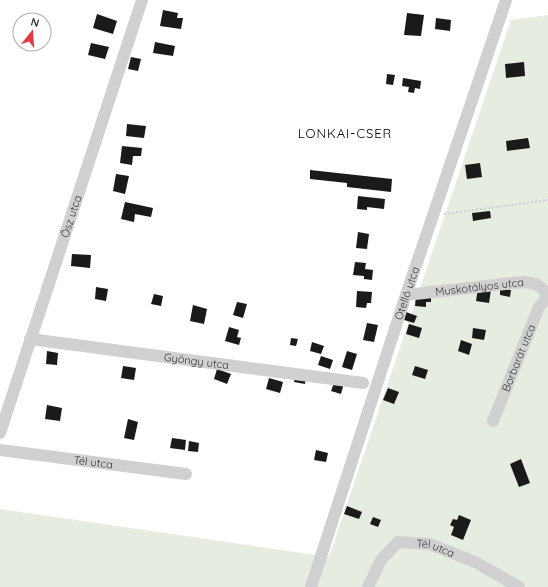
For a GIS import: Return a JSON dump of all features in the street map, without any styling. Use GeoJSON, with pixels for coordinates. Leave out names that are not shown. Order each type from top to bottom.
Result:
{"type":"FeatureCollection","features":[{"type":"Feature","properties":{"kind":"street","name":"Ősz utca"},"geometry":{"type":"LineString","coordinates":[[0,432],[142,0]]}},
{"type":"Feature","properties":{"kind":"street","name":"Otelló utca"},"geometry":{"type":"LineString","coordinates":[[311,587],[406,295],[506,0]]}},
{"type":"Feature","properties":{"kind":"street","name":"Muskotályos utca"},"geometry":{"type":"LineString","coordinates":[[406,295],[522,282],[533,283],[542,288],[548,296]]}},
{"type":"Feature","properties":{"kind":"street","name":"Borbarát utca"},"geometry":{"type":"LineString","coordinates":[[493,421],[540,306],[548,296]]}},
{"type":"Feature","properties":{"kind":"street","name":"Gyöngy utca"},"geometry":{"type":"LineString","coordinates":[[30,339],[363,383]]}},
{"type":"Feature","properties":{"kind":"street","name":"Tél utca"},"geometry":{"type":"LineString","coordinates":[[0,450],[186,474]]}},
{"type":"Feature","properties":{"kind":"street","name":"Tél utca"},"geometry":{"type":"LineString","coordinates":[[368,587],[381,560],[398,542],[430,544],[477,563],[519,587]]}},
{"type":"Feature","properties":{"kind":"path"},"geometry":{"type":"LineString","coordinates":[[433,215],[548,200]]}},
{"type":"Feature","properties":{"kind":"shaded area"},"geometry":{"type":"Polygon","coordinates":[[[548,15],[548,587],[0,587],[0,509],[329,557],[511,20],[548,15]]]}},
{"type":"Feature","properties":{"kind":"building"},"geometry":{"type":"Polygon","coordinates":[[[163,10],[178,13],[177,18],[183,18],[181,29],[160,26],[163,10]]]}},
{"type":"Feature","properties":{"kind":"building"},"geometry":{"type":"Polygon","coordinates":[[[407,13],[424,15],[421,36],[404,35],[407,13]]]}},
{"type":"Feature","properties":{"kind":"building"},"geometry":{"type":"Polygon","coordinates":[[[97,14],[117,21],[113,34],[93,28],[97,14]]]}},
{"type":"Feature","properties":{"kind":"building"},"geometry":{"type":"Polygon","coordinates":[[[436,18],[451,20],[450,31],[435,29],[436,18]]]}},
{"type":"Feature","properties":{"kind":"building"},"geometry":{"type":"Polygon","coordinates":[[[155,42],[175,46],[173,56],[153,53],[155,42]]]}},
{"type":"Feature","properties":{"kind":"building"},"geometry":{"type":"Polygon","coordinates":[[[91,43],[109,47],[105,59],[88,55],[91,43]]]}},
{"type":"Feature","properties":{"kind":"building"},"geometry":{"type":"Polygon","coordinates":[[[131,57],[141,59],[138,71],[128,69],[131,57]]]}},
{"type":"Feature","properties":{"kind":"building"},"geometry":{"type":"Polygon","coordinates":[[[524,62],[525,76],[506,78],[505,64],[524,62]]]}},
{"type":"Feature","properties":{"kind":"building"},"geometry":{"type":"Polygon","coordinates":[[[387,74],[395,75],[393,85],[386,84],[387,74]]]}},
{"type":"Feature","properties":{"kind":"building"},"geometry":{"type":"Polygon","coordinates":[[[403,78],[421,81],[420,89],[415,88],[414,93],[408,92],[409,87],[402,86],[403,78]]]}},
{"type":"Feature","properties":{"kind":"building"},"geometry":{"type":"Polygon","coordinates":[[[127,124],[146,126],[144,138],[126,136],[127,124]]]}},
{"type":"Feature","properties":{"kind":"building"},"geometry":{"type":"Polygon","coordinates":[[[528,138],[530,148],[507,151],[506,141],[528,138]]]}},
{"type":"Feature","properties":{"kind":"building"},"geometry":{"type":"Polygon","coordinates":[[[122,146],[142,148],[141,156],[133,156],[132,165],[120,163],[122,146]]]}},
{"type":"Feature","properties":{"kind":"building"},"geometry":{"type":"Polygon","coordinates":[[[480,163],[482,177],[467,179],[465,165],[480,163]]]}},
{"type":"Feature","properties":{"kind":"building"},"geometry":{"type":"Polygon","coordinates":[[[310,170],[392,179],[391,192],[347,187],[347,183],[310,179],[310,170]]]}},
{"type":"Feature","properties":{"kind":"building"},"geometry":{"type":"Polygon","coordinates":[[[116,174],[129,176],[125,194],[113,191],[116,174]]]}},
{"type":"Feature","properties":{"kind":"building"},"geometry":{"type":"Polygon","coordinates":[[[358,196],[385,199],[384,209],[367,207],[367,210],[357,209],[358,196]]]}},
{"type":"Feature","properties":{"kind":"building"},"geometry":{"type":"Polygon","coordinates":[[[125,202],[153,208],[151,217],[135,214],[134,222],[121,219],[125,202]]]}},
{"type":"Feature","properties":{"kind":"building"},"geometry":{"type":"Polygon","coordinates":[[[490,211],[491,218],[473,221],[472,213],[490,211]]]}},
{"type":"Feature","properties":{"kind":"building"},"geometry":{"type":"Polygon","coordinates":[[[358,232],[369,234],[367,249],[356,248],[358,232]]]}},
{"type":"Feature","properties":{"kind":"building"},"geometry":{"type":"Polygon","coordinates":[[[72,254],[91,255],[90,268],[71,266],[72,254]]]}},
{"type":"Feature","properties":{"kind":"building"},"geometry":{"type":"Polygon","coordinates":[[[355,262],[366,263],[365,269],[373,270],[372,280],[364,279],[364,276],[353,275],[355,262]]]}},
{"type":"Feature","properties":{"kind":"building"},"geometry":{"type":"Polygon","coordinates":[[[96,287],[108,289],[106,301],[95,299],[96,287]]]}},
{"type":"Feature","properties":{"kind":"building"},"geometry":{"type":"Polygon","coordinates":[[[478,288],[491,290],[489,303],[476,301],[478,288]]]}},
{"type":"Feature","properties":{"kind":"building"},"geometry":{"type":"Polygon","coordinates":[[[500,289],[511,290],[510,297],[500,295],[500,289]]]}},
{"type":"Feature","properties":{"kind":"building"},"geometry":{"type":"Polygon","coordinates":[[[357,291],[372,292],[371,303],[367,303],[366,308],[356,307],[357,291]]]}},
{"type":"Feature","properties":{"kind":"building"},"geometry":{"type":"Polygon","coordinates":[[[154,294],[163,296],[161,306],[151,304],[154,294]]]}},
{"type":"Feature","properties":{"kind":"building"},"geometry":{"type":"Polygon","coordinates":[[[416,294],[431,295],[431,302],[426,302],[426,307],[415,306],[416,294]]]}},
{"type":"Feature","properties":{"kind":"building"},"geometry":{"type":"Polygon","coordinates":[[[237,302],[247,304],[243,318],[233,315],[237,302]]]}},
{"type":"Feature","properties":{"kind":"building"},"geometry":{"type":"Polygon","coordinates":[[[193,305],[207,309],[204,324],[190,321],[193,305]]]}},
{"type":"Feature","properties":{"kind":"building"},"geometry":{"type":"Polygon","coordinates":[[[406,312],[417,316],[414,323],[404,320],[406,312]]]}},
{"type":"Feature","properties":{"kind":"building"},"geometry":{"type":"Polygon","coordinates":[[[367,323],[378,325],[374,342],[363,340],[367,323]]]}},
{"type":"Feature","properties":{"kind":"building"},"geometry":{"type":"Polygon","coordinates":[[[409,324],[422,328],[419,338],[406,334],[409,324]]]}},
{"type":"Feature","properties":{"kind":"building"},"geometry":{"type":"Polygon","coordinates":[[[229,327],[239,330],[237,337],[241,338],[239,345],[225,341],[229,327]]]}},
{"type":"Feature","properties":{"kind":"building"},"geometry":{"type":"Polygon","coordinates":[[[473,328],[486,330],[484,340],[472,338],[473,328]]]}},
{"type":"Feature","properties":{"kind":"building"},"geometry":{"type":"Polygon","coordinates":[[[291,338],[298,339],[296,346],[290,345],[291,338]]]}},
{"type":"Feature","properties":{"kind":"building"},"geometry":{"type":"Polygon","coordinates":[[[461,340],[472,344],[469,355],[458,351],[461,340]]]}},
{"type":"Feature","properties":{"kind":"building"},"geometry":{"type":"Polygon","coordinates":[[[312,342],[324,346],[321,354],[310,351],[312,342]]]}},
{"type":"Feature","properties":{"kind":"building"},"geometry":{"type":"Polygon","coordinates":[[[47,351],[58,353],[57,365],[46,364],[47,351]]]}},
{"type":"Feature","properties":{"kind":"building"},"geometry":{"type":"Polygon","coordinates":[[[347,351],[357,354],[352,370],[342,367],[347,351]]]}},
{"type":"Feature","properties":{"kind":"building"},"geometry":{"type":"Polygon","coordinates":[[[321,356],[333,360],[330,369],[318,365],[321,356]]]}},
{"type":"Feature","properties":{"kind":"building"},"geometry":{"type":"Polygon","coordinates":[[[123,366],[136,368],[134,380],[121,378],[123,366]]]}},
{"type":"Feature","properties":{"kind":"building"},"geometry":{"type":"Polygon","coordinates":[[[415,366],[428,370],[425,379],[412,375],[415,366]]]}},
{"type":"Feature","properties":{"kind":"building"},"geometry":{"type":"Polygon","coordinates":[[[217,369],[231,374],[227,384],[214,379],[217,369]]]}},
{"type":"Feature","properties":{"kind":"building"},"geometry":{"type":"Polygon","coordinates":[[[295,376],[306,377],[305,384],[294,382],[295,376]]]}},
{"type":"Feature","properties":{"kind":"building"},"geometry":{"type":"Polygon","coordinates":[[[269,378],[283,382],[280,393],[266,389],[269,378]]]}},
{"type":"Feature","properties":{"kind":"building"},"geometry":{"type":"Polygon","coordinates":[[[335,380],[344,383],[341,394],[331,391],[335,380]]]}},
{"type":"Feature","properties":{"kind":"building"},"geometry":{"type":"Polygon","coordinates":[[[388,388],[399,392],[394,404],[383,400],[388,388]]]}},
{"type":"Feature","properties":{"kind":"building"},"geometry":{"type":"Polygon","coordinates":[[[47,405],[62,408],[60,421],[45,419],[47,405]]]}},
{"type":"Feature","properties":{"kind":"building"},"geometry":{"type":"Polygon","coordinates":[[[128,419],[138,422],[134,440],[124,438],[128,419]]]}},
{"type":"Feature","properties":{"kind":"building"},"geometry":{"type":"Polygon","coordinates":[[[172,438],[186,440],[185,450],[170,448],[172,438]]]}},
{"type":"Feature","properties":{"kind":"building"},"geometry":{"type":"Polygon","coordinates":[[[189,441],[199,443],[198,452],[188,451],[189,441]]]}},
{"type":"Feature","properties":{"kind":"building"},"geometry":{"type":"Polygon","coordinates":[[[316,450],[328,453],[326,462],[314,460],[316,450]]]}},
{"type":"Feature","properties":{"kind":"building"},"geometry":{"type":"Polygon","coordinates":[[[521,459],[530,483],[519,487],[510,464],[521,459]]]}},
{"type":"Feature","properties":{"kind":"building"},"geometry":{"type":"Polygon","coordinates":[[[347,506],[362,512],[359,519],[344,514],[347,506]]]}},
{"type":"Feature","properties":{"kind":"building"},"geometry":{"type":"Polygon","coordinates":[[[459,515],[471,520],[463,540],[451,535],[454,527],[450,525],[453,519],[457,520],[459,515]]]}},
{"type":"Feature","properties":{"kind":"building"},"geometry":{"type":"Polygon","coordinates":[[[373,517],[381,520],[378,527],[370,524],[373,517]]]}},
{"type":"Feature","properties":{"kind":"district","name":"LONKAI-CSER"},"geometry":{"type":"Point","coordinates":[345,133]}}]}
